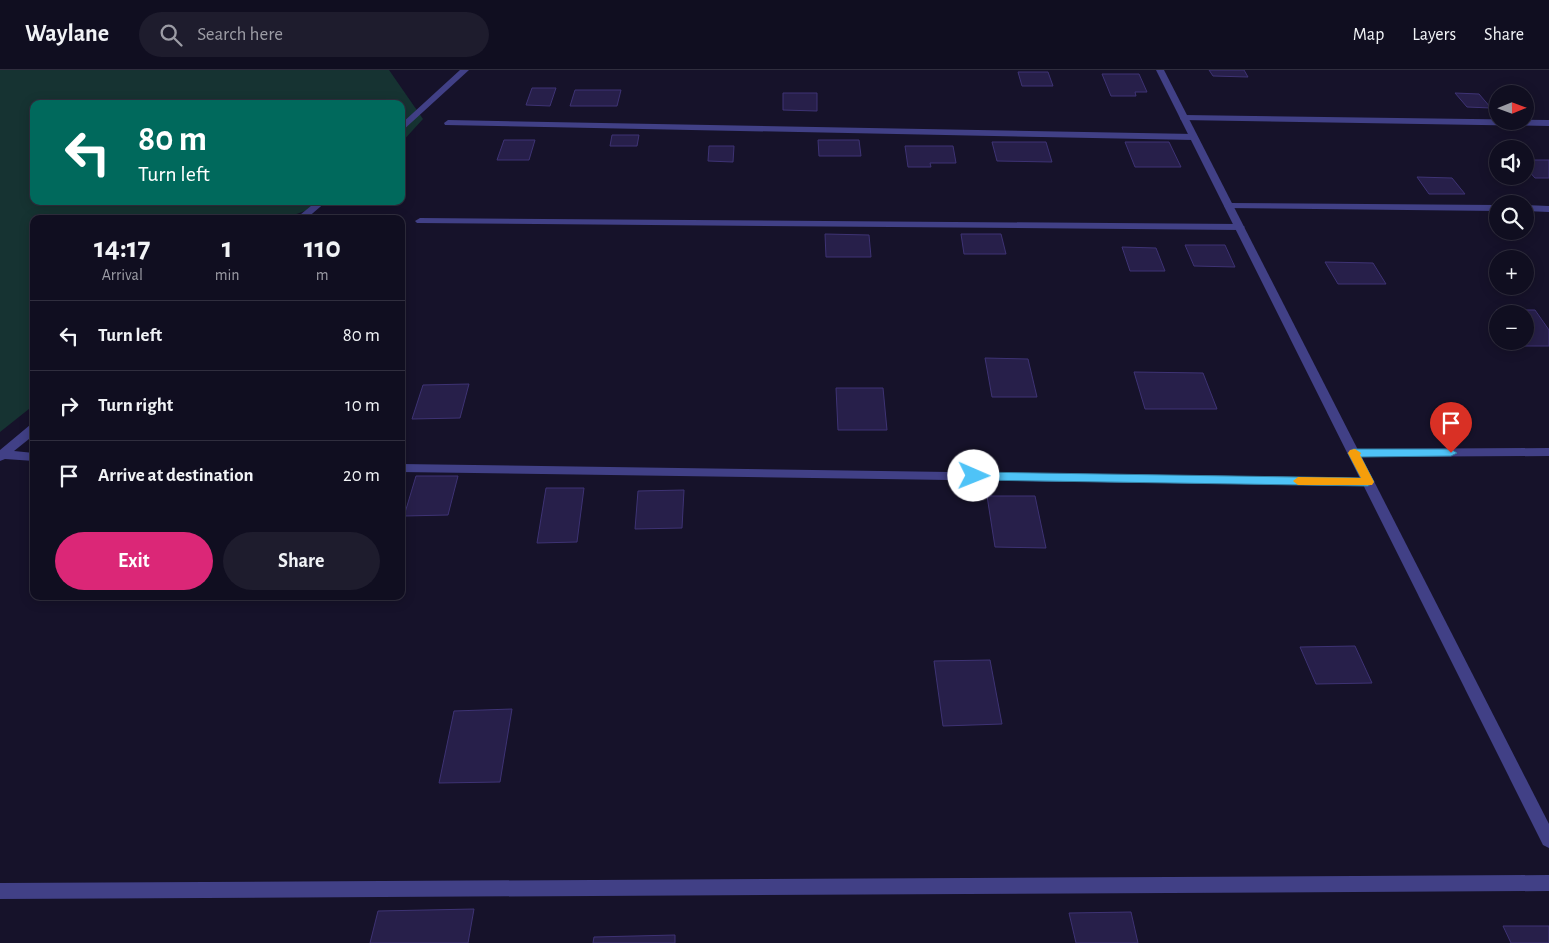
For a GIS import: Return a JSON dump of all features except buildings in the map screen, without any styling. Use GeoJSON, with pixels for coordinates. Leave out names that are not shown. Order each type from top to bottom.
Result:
{"type":"FeatureCollection","features":[{"type":"Feature","properties":{"kind":"street"},"geometry":{"type":"LineString","coordinates":[[405,125],[465,70]]}},
{"type":"Feature","properties":{"kind":"street"},"geometry":{"type":"LineString","coordinates":[[1160,70],[1549,840]]}},
{"type":"Feature","properties":{"kind":"street"},"geometry":{"type":"LineString","coordinates":[[1184,118],[1549,123]]}},
{"type":"Feature","properties":{"kind":"street"},"geometry":{"type":"LineString","coordinates":[[448,123],[1194,138]]}},
{"type":"Feature","properties":{"kind":"street"},"geometry":{"type":"LineString","coordinates":[[305,215],[318,205]]}},
{"type":"Feature","properties":{"kind":"street"},"geometry":{"type":"LineString","coordinates":[[1229,206],[1489,208]]}},
{"type":"Feature","properties":{"kind":"street"},"geometry":{"type":"LineString","coordinates":[[1534,208],[1549,209]]}},
{"type":"Feature","properties":{"kind":"street"},"geometry":{"type":"LineString","coordinates":[[420,221],[1240,227]]}},
{"type":"Feature","properties":{"kind":"street"},"geometry":{"type":"LineString","coordinates":[[2,456],[30,432]]}},
{"type":"Feature","properties":{"kind":"street"},"geometry":{"type":"LineString","coordinates":[[1353,453],[1549,452]]}},
{"type":"Feature","properties":{"kind":"street"},"geometry":{"type":"LineString","coordinates":[[2,456],[30,457]]}},
{"type":"Feature","properties":{"kind":"street"},"geometry":{"type":"LineString","coordinates":[[405,468],[1368,482]]}},
{"type":"Feature","properties":{"kind":"street"},"geometry":{"type":"LineString","coordinates":[[0,891],[1549,883]]}},
{"type":"Feature","properties":{"kind":"green space"},"geometry":{"type":"Polygon","coordinates":[[[0,70],[389,70],[423,119],[405,139],[405,100],[30,100],[30,205],[321,205],[294,215],[30,215],[30,408],[0,432],[0,70]]]}},
{"type":"Feature","properties":{"kind":"slow traffic"},"geometry":{"type":"LineString","coordinates":[[1298,481],[1368,482],[1353,453],[1355,453]]}},
{"type":"Feature","properties":{"kind":"route"},"geometry":{"type":"LineString","coordinates":[[974,476],[1368,482],[1353,453],[1451,453]]}}]}
